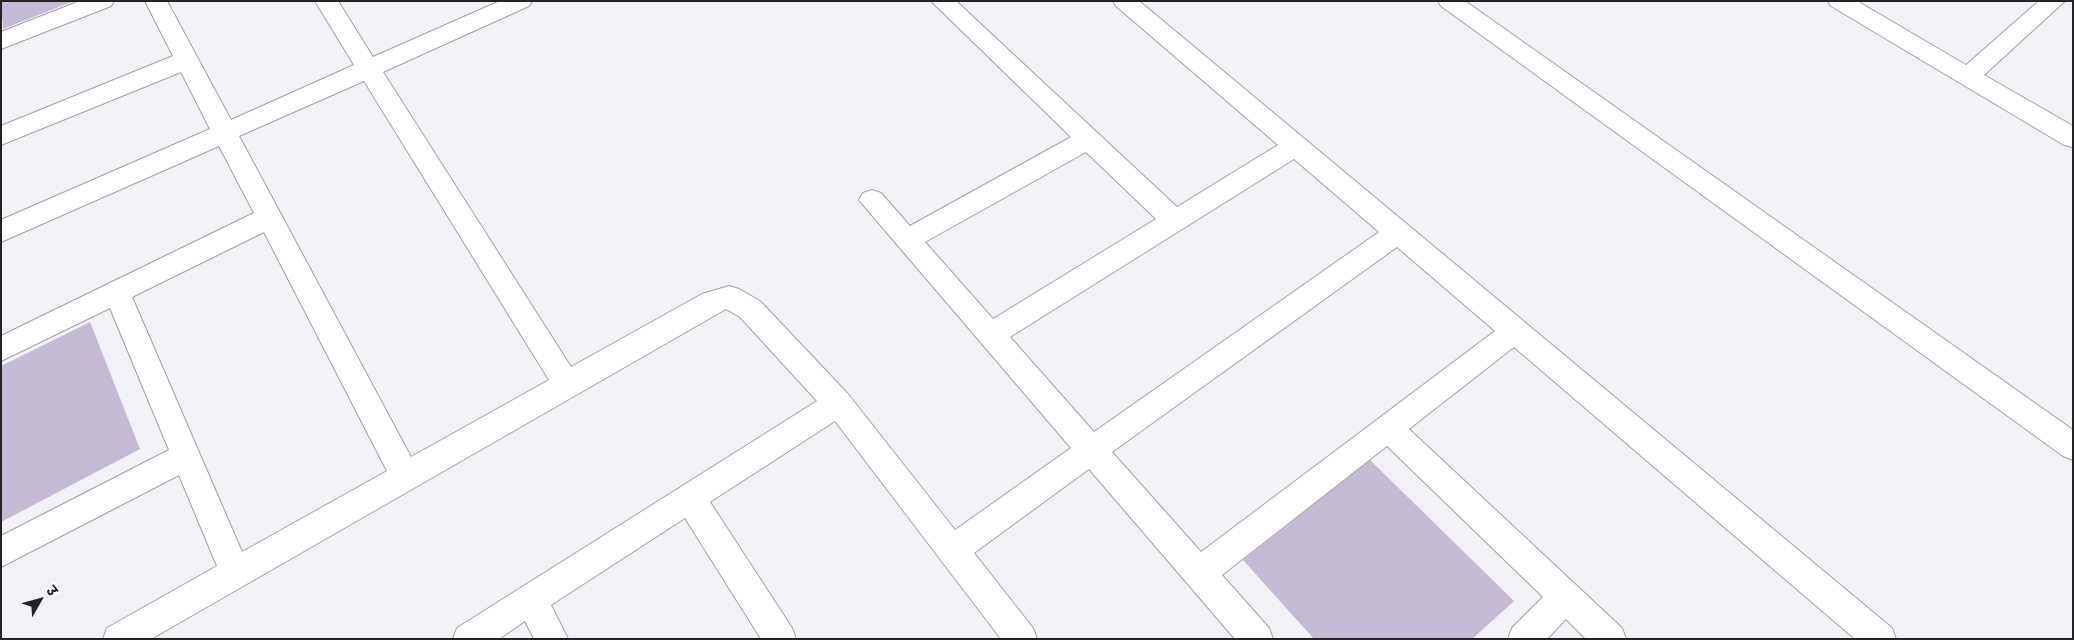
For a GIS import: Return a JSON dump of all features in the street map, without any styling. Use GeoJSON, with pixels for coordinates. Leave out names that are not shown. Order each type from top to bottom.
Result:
{"type":"FeatureCollection","features":[{"type":"Feature","properties":{"kind":"street"},"geometry":{"type":"LineString","coordinates":[[1,41],[103,1]]}},
{"type":"Feature","properties":{"kind":"street"},"geometry":{"type":"LineString","coordinates":[[156,1],[406,476]]}},
{"type":"Feature","properties":{"kind":"street"},"geometry":{"type":"LineString","coordinates":[[326,1],[567,385]]}},
{"type":"Feature","properties":{"kind":"street"},"geometry":{"type":"LineString","coordinates":[[1,232],[521,1]]}},
{"type":"Feature","properties":{"kind":"street"},"geometry":{"type":"LineString","coordinates":[[942,1],[1175,221]]}},
{"type":"Feature","properties":{"kind":"street"},"geometry":{"type":"LineString","coordinates":[[1124,1],[1876,637]]}},
{"type":"Feature","properties":{"kind":"street"},"geometry":{"type":"LineString","coordinates":[[1449,1],[2073,447]]}},
{"type":"Feature","properties":{"kind":"street"},"geometry":{"type":"LineString","coordinates":[[1839,1],[2073,138]]}},
{"type":"Feature","properties":{"kind":"street"},"geometry":{"type":"LineString","coordinates":[[1968,76],[2054,1]]}},
{"type":"Feature","properties":{"kind":"street"},"geometry":{"type":"LineString","coordinates":[[1,136],[187,60]]}},
{"type":"Feature","properties":{"kind":"street"},"geometry":{"type":"LineString","coordinates":[[907,240],[1088,139]]}},
{"type":"Feature","properties":{"kind":"street"},"geometry":{"type":"LineString","coordinates":[[990,335],[1296,146]]}},
{"type":"Feature","properties":{"kind":"street"},"geometry":{"type":"LineString","coordinates":[[872,200],[1257,639]]}},
{"type":"Feature","properties":{"kind":"street"},"geometry":{"type":"LineString","coordinates":[[1,349],[270,217]]}},
{"type":"Feature","properties":{"kind":"street"},"geometry":{"type":"LineString","coordinates":[[952,550],[1398,232]]}},
{"type":"Feature","properties":{"kind":"street"},"geometry":{"type":"LineString","coordinates":[[117,293],[235,572]]}},
{"type":"Feature","properties":{"kind":"street"},"geometry":{"type":"LineString","coordinates":[[119,639],[712,302],[729,296],[750,309],[838,403],[1021,639]]}},
{"type":"Feature","properties":{"kind":"street"},"geometry":{"type":"LineString","coordinates":[[1199,573],[1515,331]]}},
{"type":"Feature","properties":{"kind":"street"},"geometry":{"type":"LineString","coordinates":[[469,639],[838,403]]}},
{"type":"Feature","properties":{"kind":"street"},"geometry":{"type":"LineString","coordinates":[[1388,428],[1610,639]]}},
{"type":"Feature","properties":{"kind":"street"},"geometry":{"type":"LineString","coordinates":[[1,552],[186,456]]}},
{"type":"Feature","properties":{"kind":"street"},"geometry":{"type":"LineString","coordinates":[[690,498],[780,639]]}},
{"type":"Feature","properties":{"kind":"street"},"geometry":{"type":"LineString","coordinates":[[1524,639],[1566,597]]}},
{"type":"Feature","properties":{"kind":"street"},"geometry":{"type":"LineString","coordinates":[[531,599],[552,639]]}},
{"type":"Feature","properties":{"kind":"shaded area"},"geometry":{"type":"Polygon","coordinates":[[[1,1],[74,1],[3,29],[1,1]]]}},
{"type":"Feature","properties":{"kind":"shaded area"},"geometry":{"type":"Polygon","coordinates":[[[90,322],[140,449],[1,522],[1,366],[90,322]]]}},
{"type":"Feature","properties":{"kind":"shaded area"},"geometry":{"type":"Polygon","coordinates":[[[1370,460],[1514,601],[1472,639],[1314,639],[1243,560],[1370,460]]]}}]}
